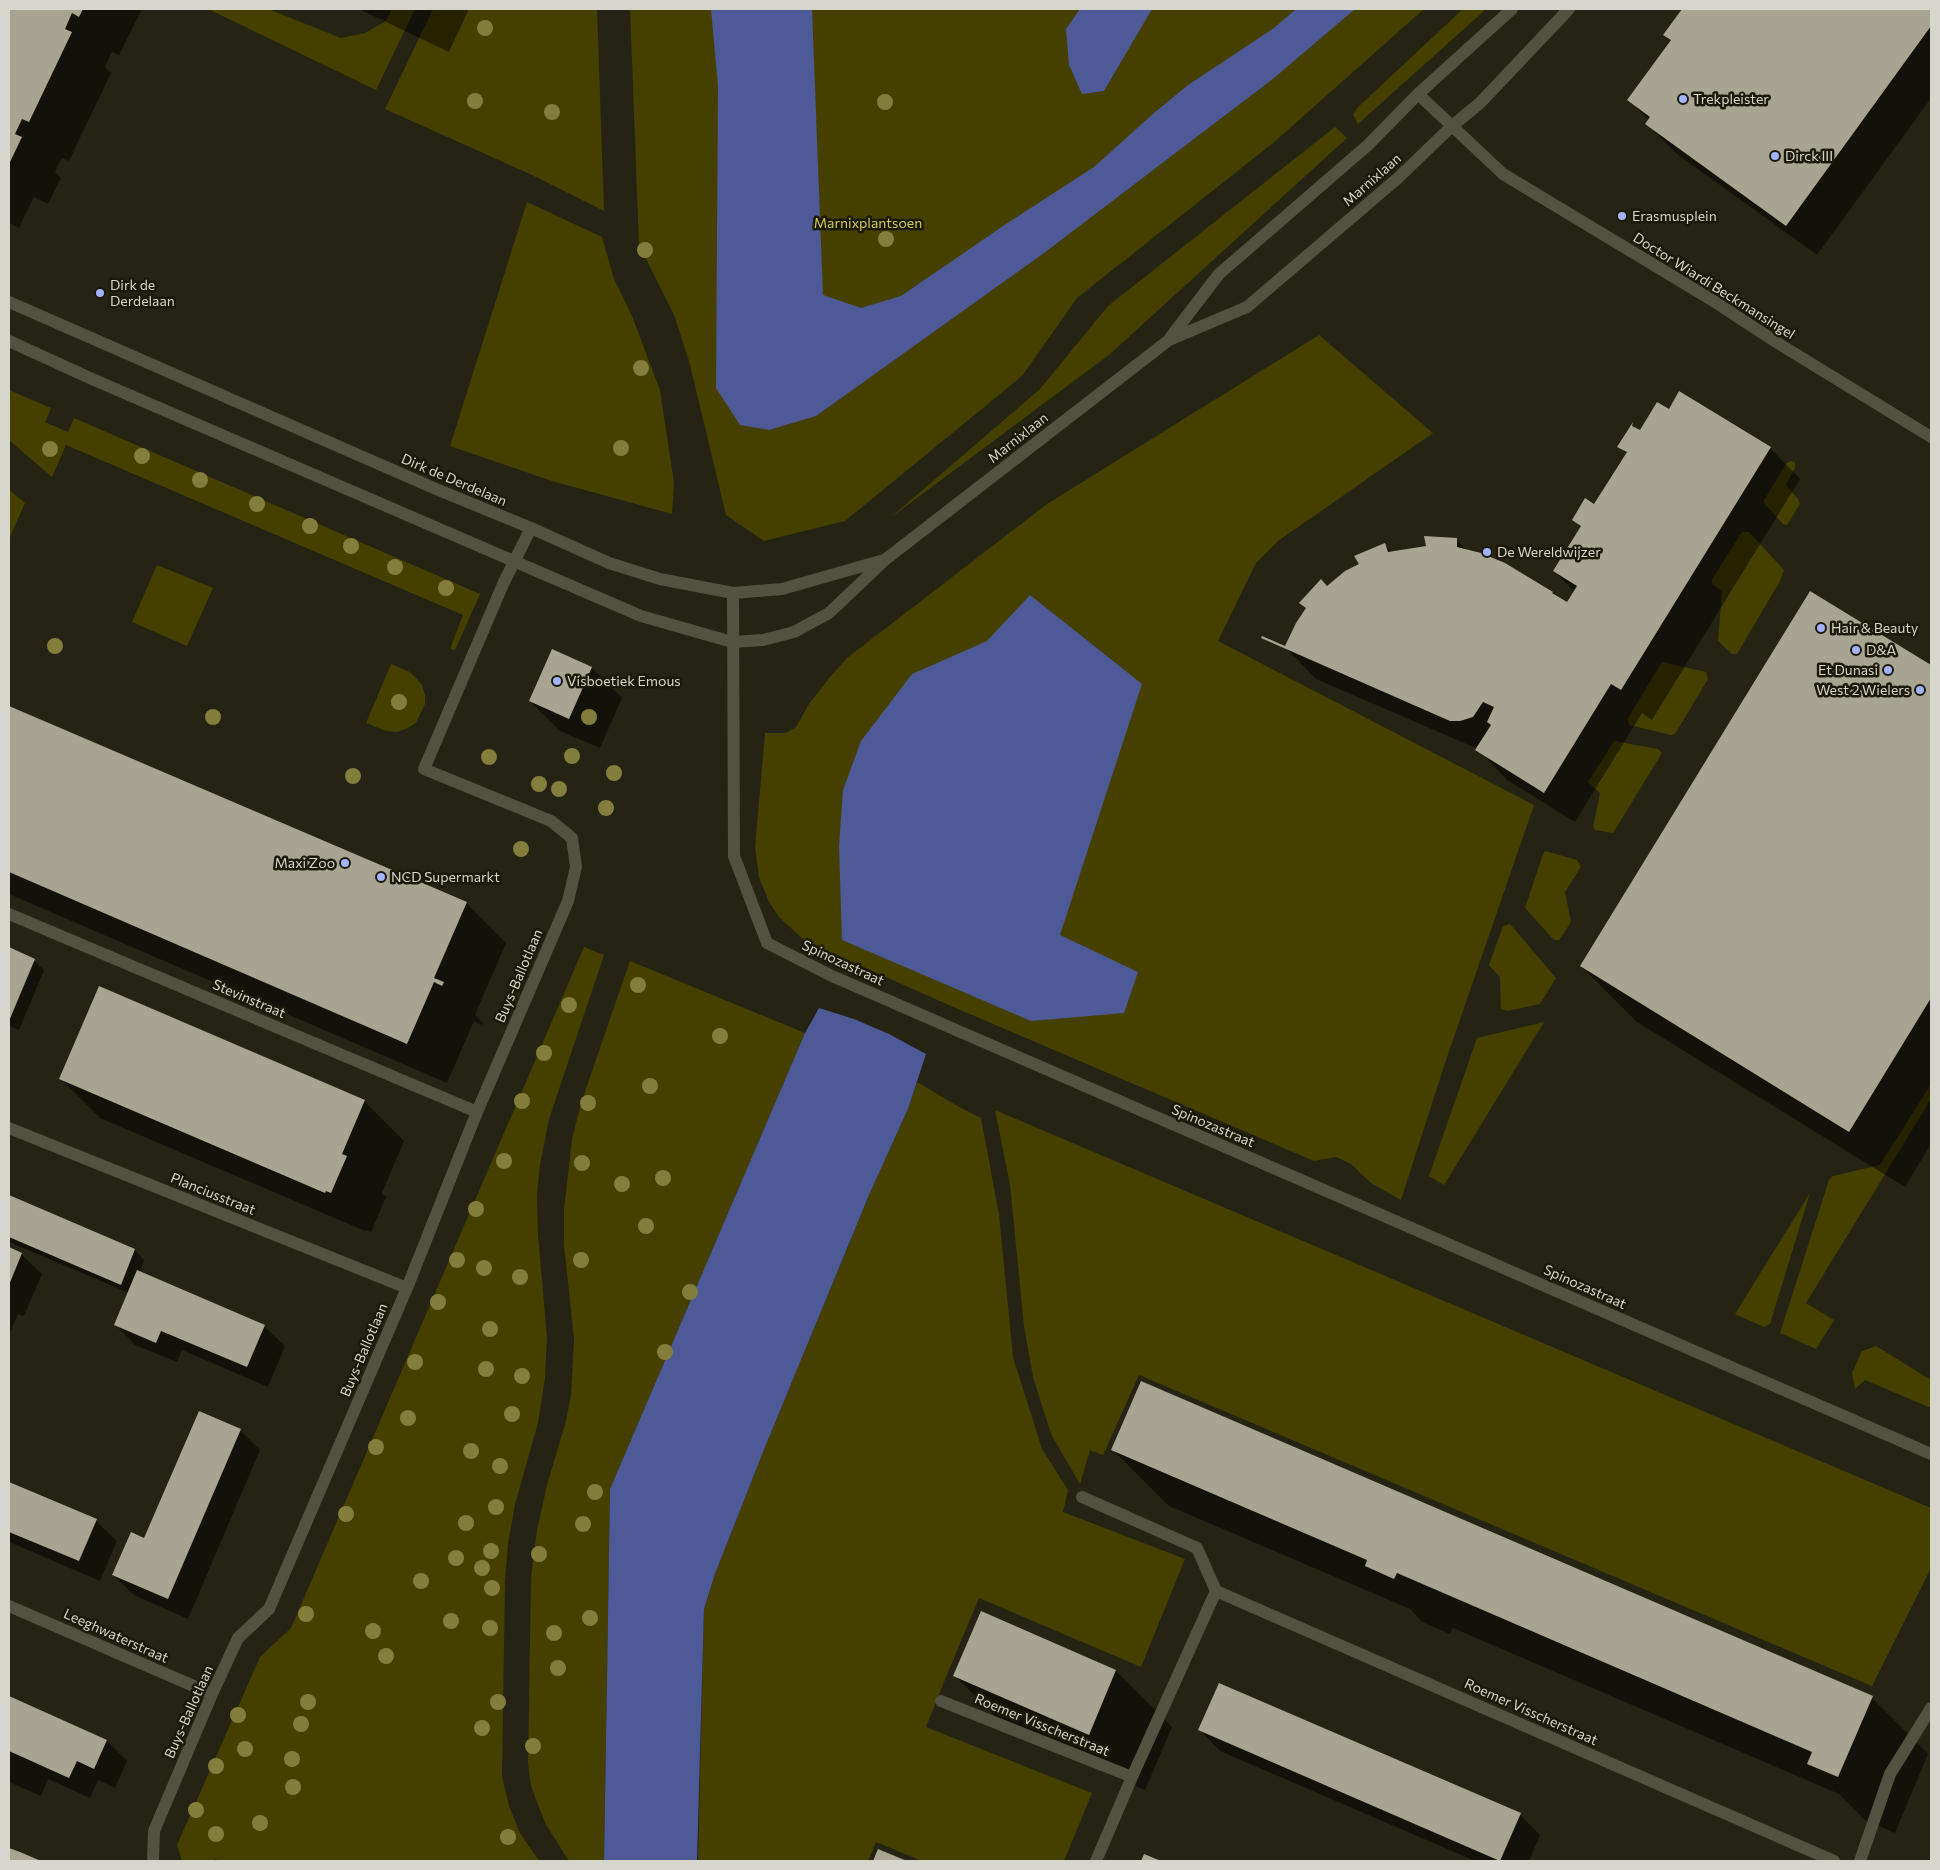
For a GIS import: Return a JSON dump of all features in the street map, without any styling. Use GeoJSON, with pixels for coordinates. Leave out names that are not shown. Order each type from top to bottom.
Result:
{"type":"FeatureCollection","features":[{"type":"Feature","properties":{"kind":"street","name":"Marnixlaan"},"geometry":{"type":"LineString","coordinates":[[1169,340],[1219,274],[1368,145],[1418,94],[1512,9]]}},
{"type":"Feature","properties":{"kind":"street","name":"Marnixlaan"},"geometry":{"type":"LineString","coordinates":[[732,642],[763,640],[794,632],[829,613],[886,559],[1169,340],[1247,307],[1398,178],[1452,126],[1480,103],[1569,9]]}},
{"type":"Feature","properties":{"kind":"street","name":"Doctor Wiardi Beckmansingel"},"geometry":{"type":"LineString","coordinates":[[1418,94],[1503,174],[1712,300],[1783,347],[1931,437]]}},
{"type":"Feature","properties":{"kind":"street","name":"Dirk de Derdelaan"},"geometry":{"type":"LineString","coordinates":[[9,302],[376,464],[531,528],[609,563],[660,579],[733,594]]}},
{"type":"Feature","properties":{"kind":"street"},"geometry":{"type":"LineString","coordinates":[[9,341],[92,379],[641,616],[732,642]]}},
{"type":"Feature","properties":{"kind":"street"},"geometry":{"type":"LineString","coordinates":[[516,561],[531,528]]}},
{"type":"Feature","properties":{"kind":"street","name":"Marnixlaan"},"geometry":{"type":"LineString","coordinates":[[733,594],[782,589],[886,559]]}},
{"type":"Feature","properties":{"kind":"street","name":"Buys-Ballotlaan"},"geometry":{"type":"LineString","coordinates":[[153,1861],[154,1831],[212,1694],[238,1638],[269,1609],[407,1288],[477,1112],[568,901],[576,867],[572,838],[551,821],[424,769],[504,582],[516,561]]}},
{"type":"Feature","properties":{"kind":"street","name":"Spinozastraat"},"geometry":{"type":"LineString","coordinates":[[733,594],[734,856],[767,943],[832,976],[1931,1454]]}},
{"type":"Feature","properties":{"kind":"street","name":"Stevinstraat"},"geometry":{"type":"LineString","coordinates":[[9,914],[477,1112]]}},
{"type":"Feature","properties":{"kind":"street","name":"Planciusstraat"},"geometry":{"type":"LineString","coordinates":[[9,1128],[407,1288]]}},
{"type":"Feature","properties":{"kind":"street"},"geometry":{"type":"LineString","coordinates":[[1082,1496],[1197,1548],[1216,1592],[1096,1861]]}},
{"type":"Feature","properties":{"kind":"street","name":"Roemer Visscherstraat"},"geometry":{"type":"LineString","coordinates":[[1216,1592],[1834,1861]]}},
{"type":"Feature","properties":{"kind":"street","name":"Leeghwaterstraat"},"geometry":{"type":"LineString","coordinates":[[9,1606],[212,1694]]}},
{"type":"Feature","properties":{"kind":"street","name":"Roemer Visscherstraat"},"geometry":{"type":"LineString","coordinates":[[941,1701],[1132,1777]]}},
{"type":"Feature","properties":{"kind":"street"},"geometry":{"type":"LineString","coordinates":[[1860,1861],[1890,1774],[1931,1708]]}},
{"type":"Feature","properties":{"kind":"green space"},"geometry":{"type":"Polygon","coordinates":[[[208,9],[268,9],[341,38],[365,33],[386,21],[392,9],[415,9],[376,90],[208,9]]]}},
{"type":"Feature","properties":{"kind":"green space"},"geometry":{"type":"Polygon","coordinates":[[[433,9],[597,9],[604,211],[532,175],[385,109],[433,9]]]}},
{"type":"Feature","properties":{"kind":"green space","name":"Marnixplantsoen"},"geometry":{"type":"Polygon","coordinates":[[[630,9],[1424,9],[1273,143],[1077,298],[1022,376],[845,521],[764,541],[726,515],[689,361],[674,315],[639,245],[630,9]]]}},
{"type":"Feature","properties":{"kind":"green space"},"geometry":{"type":"Polygon","coordinates":[[[1463,9],[1481,9],[1484,11],[1358,124],[1353,115],[1358,107],[1463,9]]]}},
{"type":"Feature","properties":{"kind":"green space"},"geometry":{"type":"Polygon","coordinates":[[[1335,127],[1347,138],[1109,355],[890,518],[1040,389],[1108,306],[1335,127]]]}},
{"type":"Feature","properties":{"kind":"green space"},"geometry":{"type":"Polygon","coordinates":[[[527,202],[602,237],[614,279],[632,316],[660,390],[674,483],[672,514],[552,481],[450,446],[527,202]]]}},
{"type":"Feature","properties":{"kind":"green space"},"geometry":{"type":"Polygon","coordinates":[[[1319,335],[1433,433],[1278,541],[1256,563],[1218,641],[1534,805],[1445,1063],[1401,1200],[1371,1183],[1351,1164],[1336,1157],[1314,1161],[951,1006],[805,941],[779,917],[769,902],[759,877],[755,847],[765,733],[786,733],[796,727],[809,704],[847,658],[1047,504],[1319,335]]]}},
{"type":"Feature","properties":{"kind":"green space"},"geometry":{"type":"Polygon","coordinates":[[[9,390],[51,408],[45,422],[68,432],[74,418],[480,594],[456,648],[454,650],[450,649],[463,615],[66,445],[52,477],[9,440],[9,390]]]}},
{"type":"Feature","properties":{"kind":"green space"},"geometry":{"type":"Polygon","coordinates":[[[1795,462],[1795,468],[1786,485],[1800,504],[1787,525],[1783,524],[1764,503],[1764,500],[1787,463],[1795,462]]]}},
{"type":"Feature","properties":{"kind":"green space"},"geometry":{"type":"Polygon","coordinates":[[[9,490],[25,503],[9,539],[9,490]]]}},
{"type":"Feature","properties":{"kind":"green space"},"geometry":{"type":"Polygon","coordinates":[[[1742,532],[1749,532],[1784,570],[1780,581],[1737,654],[1732,654],[1718,641],[1722,591],[1712,584],[1712,579],[1742,532]]]}},
{"type":"Feature","properties":{"kind":"green space"},"geometry":{"type":"Polygon","coordinates":[[[157,565],[213,588],[187,646],[132,622],[157,565]]]}},
{"type":"Feature","properties":{"kind":"green space"},"geometry":{"type":"Polygon","coordinates":[[[1662,662],[1706,672],[1708,679],[1675,734],[1671,735],[1629,725],[1628,718],[1662,662]]]}},
{"type":"Feature","properties":{"kind":"green space"},"geometry":{"type":"Polygon","coordinates":[[[391,664],[410,672],[422,685],[425,695],[425,704],[416,723],[397,732],[386,731],[366,723],[391,664]]]}},
{"type":"Feature","properties":{"kind":"green space"},"geometry":{"type":"Polygon","coordinates":[[[1614,741],[1658,749],[1662,753],[1613,833],[1595,830],[1593,827],[1600,793],[1588,782],[1614,741]]]}},
{"type":"Feature","properties":{"kind":"green space"},"geometry":{"type":"Polygon","coordinates":[[[1545,851],[1577,860],[1581,867],[1565,892],[1571,922],[1559,940],[1554,940],[1525,908],[1545,851]]]}},
{"type":"Feature","properties":{"kind":"green space"},"geometry":{"type":"Polygon","coordinates":[[[1510,924],[1556,978],[1540,1004],[1507,1011],[1501,1009],[1500,977],[1489,965],[1503,926],[1510,924]]]}},
{"type":"Feature","properties":{"kind":"green space"},"geometry":{"type":"Polygon","coordinates":[[[584,947],[604,955],[549,1119],[540,1165],[537,1195],[538,1235],[547,1337],[545,1378],[538,1423],[515,1504],[508,1544],[505,1581],[502,1776],[509,1806],[520,1833],[539,1861],[221,1861],[215,1859],[213,1861],[182,1861],[177,1845],[260,1657],[291,1628],[584,947]]]}},
{"type":"Feature","properties":{"kind":"green space"},"geometry":{"type":"Polygon","coordinates":[[[630,961],[805,1033],[610,1489],[604,1861],[569,1861],[545,1823],[531,1786],[528,1763],[531,1577],[537,1530],[547,1485],[566,1421],[571,1395],[574,1339],[564,1245],[564,1209],[572,1139],[581,1103],[630,961]]]}},
{"type":"Feature","properties":{"kind":"green space"},"geometry":{"type":"Polygon","coordinates":[[[1544,1022],[1444,1185],[1429,1176],[1477,1038],[1544,1022]]]}},
{"type":"Feature","properties":{"kind":"green space"},"geometry":{"type":"Polygon","coordinates":[[[917,1082],[981,1118],[999,1214],[1013,1357],[1042,1449],[1068,1490],[1063,1512],[1185,1559],[1141,1667],[979,1598],[946,1677],[926,1727],[1092,1793],[1064,1861],[922,1861],[876,1842],[868,1861],[698,1861],[704,1609],[715,1574],[763,1452],[869,1195],[908,1109],[917,1082]]]}},
{"type":"Feature","properties":{"kind":"green space"},"geometry":{"type":"Polygon","coordinates":[[[1931,1084],[1931,1099],[1806,1303],[1834,1320],[1816,1349],[1780,1333],[1829,1180],[1833,1176],[1880,1165],[1931,1084]]]}},
{"type":"Feature","properties":{"kind":"green space"},"geometry":{"type":"Polygon","coordinates":[[[995,1110],[1931,1508],[1931,1568],[1872,1686],[1139,1375],[1103,1455],[1090,1450],[1080,1484],[1051,1434],[1033,1377],[1024,1326],[1010,1185],[995,1110]]]}},
{"type":"Feature","properties":{"kind":"green space"},"geometry":{"type":"Polygon","coordinates":[[[1810,1193],[1770,1324],[1764,1327],[1735,1314],[1810,1193]]]}},
{"type":"Feature","properties":{"kind":"green space"},"geometry":{"type":"Polygon","coordinates":[[[1876,1346],[1931,1380],[1931,1408],[1865,1380],[1855,1389],[1852,1373],[1862,1351],[1876,1346]]]}},
{"type":"Feature","properties":{"kind":"water"},"geometry":{"type":"Polygon","coordinates":[[[711,9],[812,9],[823,295],[861,308],[901,296],[1006,224],[1094,167],[1188,85],[1274,28],[1296,9],[1355,9],[1274,78],[1044,253],[816,416],[769,430],[740,425],[716,388],[718,86],[711,9]]]}},
{"type":"Feature","properties":{"kind":"water"},"geometry":{"type":"Polygon","coordinates":[[[1080,9],[1152,9],[1104,91],[1082,94],[1069,65],[1066,29],[1080,9]]]}},
{"type":"Feature","properties":{"kind":"water"},"geometry":{"type":"Polygon","coordinates":[[[1030,595],[1142,684],[1060,935],[1138,972],[1124,1013],[1031,1021],[842,940],[839,846],[843,790],[861,741],[912,674],[987,641],[1030,595]]]}},
{"type":"Feature","properties":{"kind":"water"},"geometry":{"type":"Polygon","coordinates":[[[819,1008],[854,1019],[889,1034],[926,1054],[908,1109],[869,1195],[763,1452],[715,1574],[704,1609],[697,1861],[604,1861],[610,1489],[805,1033],[819,1008]]]}},
{"type":"Feature","properties":{"kind":"building"},"geometry":{"type":"Polygon","coordinates":[[[9,9],[83,9],[79,17],[72,13],[65,29],[72,32],[29,122],[22,119],[15,134],[22,137],[9,164],[9,9]]]}},
{"type":"Feature","properties":{"kind":"building"},"geometry":{"type":"Polygon","coordinates":[[[1682,9],[1931,9],[1931,26],[1786,226],[1645,124],[1650,117],[1627,100],[1671,40],[1663,35],[1682,9]]]}},
{"type":"Feature","properties":{"kind":"building"},"geometry":{"type":"Polygon","coordinates":[[[1679,391],[1771,447],[1621,690],[1611,684],[1544,793],[1475,750],[1491,725],[1487,722],[1494,707],[1483,702],[1473,717],[1460,721],[1450,721],[1261,638],[1262,636],[1285,646],[1306,608],[1299,603],[1321,579],[1327,586],[1345,571],[1359,564],[1354,556],[1385,543],[1388,552],[1426,546],[1424,536],[1457,538],[1457,547],[1481,553],[1505,563],[1567,602],[1577,586],[1553,571],[1581,526],[1572,520],[1585,498],[1594,504],[1627,452],[1617,447],[1633,422],[1632,426],[1640,430],[1657,402],[1669,409],[1679,391]]]}},
{"type":"Feature","properties":{"kind":"building"},"geometry":{"type":"Polygon","coordinates":[[[1810,591],[1931,665],[1931,998],[1849,1132],[1580,966],[1810,591]]]}},
{"type":"Feature","properties":{"kind":"building"},"geometry":{"type":"Polygon","coordinates":[[[552,649],[592,667],[569,719],[529,701],[552,649]]]}},
{"type":"Feature","properties":{"kind":"building"},"geometry":{"type":"Polygon","coordinates":[[[9,706],[467,902],[434,978],[444,982],[442,986],[434,982],[407,1044],[9,872],[9,706]]]}},
{"type":"Feature","properties":{"kind":"building"},"geometry":{"type":"Polygon","coordinates":[[[9,947],[35,959],[9,1021],[9,947]]]}},
{"type":"Feature","properties":{"kind":"building"},"geometry":{"type":"Polygon","coordinates":[[[99,986],[365,1100],[342,1154],[347,1156],[331,1193],[326,1191],[325,1193],[59,1079],[99,986]]]}},
{"type":"Feature","properties":{"kind":"building"},"geometry":{"type":"Polygon","coordinates":[[[9,1195],[135,1249],[121,1285],[9,1237],[9,1195]]]}},
{"type":"Feature","properties":{"kind":"building"},"geometry":{"type":"Polygon","coordinates":[[[9,1247],[22,1253],[9,1285],[9,1247]]]}},
{"type":"Feature","properties":{"kind":"building"},"geometry":{"type":"Polygon","coordinates":[[[137,1270],[265,1325],[247,1367],[161,1331],[156,1343],[114,1325],[137,1270]]]}},
{"type":"Feature","properties":{"kind":"building"},"geometry":{"type":"Polygon","coordinates":[[[1141,1381],[1873,1696],[1838,1777],[1807,1764],[1812,1752],[1397,1573],[1394,1579],[1365,1566],[1367,1560],[1111,1450],[1141,1381]]]}},
{"type":"Feature","properties":{"kind":"building"},"geometry":{"type":"Polygon","coordinates":[[[199,1411],[241,1429],[168,1599],[112,1575],[131,1532],[144,1538],[199,1411]]]}},
{"type":"Feature","properties":{"kind":"building"},"geometry":{"type":"Polygon","coordinates":[[[9,1482],[97,1519],[79,1561],[9,1532],[9,1482]]]}},
{"type":"Feature","properties":{"kind":"building"},"geometry":{"type":"Polygon","coordinates":[[[981,1611],[1116,1670],[1089,1735],[953,1676],[981,1611]]]}},
{"type":"Feature","properties":{"kind":"building"},"geometry":{"type":"Polygon","coordinates":[[[1219,1683],[1521,1813],[1500,1861],[1198,1730],[1219,1683]]]}},
{"type":"Feature","properties":{"kind":"building"},"geometry":{"type":"Polygon","coordinates":[[[9,1696],[107,1740],[94,1769],[77,1761],[69,1778],[9,1751],[9,1696]]]}},
{"type":"Feature","properties":{"kind":"building"},"geometry":{"type":"Polygon","coordinates":[[[9,1848],[20,1852],[41,1861],[9,1861],[9,1848]]]}},
{"type":"Feature","properties":{"kind":"building"},"geometry":{"type":"Polygon","coordinates":[[[878,1849],[907,1861],[873,1861],[878,1849]]]}},
{"type":"Feature","properties":{"kind":"building"},"geometry":{"type":"Polygon","coordinates":[[[1144,1854],[1161,1861],[1141,1861],[1144,1854]]]}},
{"type":"Feature","properties":{"kind":"place","name":"Trekpleister"},"geometry":{"type":"Point","coordinates":[1683,99]}},
{"type":"Feature","properties":{"kind":"place","name":"Dirck III"},"geometry":{"type":"Point","coordinates":[1775,156]}},
{"type":"Feature","properties":{"kind":"place","name":"Erasmusplein"},"geometry":{"type":"Point","coordinates":[1622,216]}},
{"type":"Feature","properties":{"kind":"place","name":"Dirk de Derdelaan"},"geometry":{"type":"Point","coordinates":[100,293]}},
{"type":"Feature","properties":{"kind":"place","name":"De Wereldwijzer"},"geometry":{"type":"Point","coordinates":[1487,552]}},
{"type":"Feature","properties":{"kind":"place","name":"Hair & Beauty"},"geometry":{"type":"Point","coordinates":[1821,628]}},
{"type":"Feature","properties":{"kind":"place","name":"D&A"},"geometry":{"type":"Point","coordinates":[1856,650]}},
{"type":"Feature","properties":{"kind":"place","name":"Et Dunasi"},"geometry":{"type":"Point","coordinates":[1888,670]}},
{"type":"Feature","properties":{"kind":"place","name":"Visboetiek Emous"},"geometry":{"type":"Point","coordinates":[557,681]}},
{"type":"Feature","properties":{"kind":"place","name":"West 2 Wielers"},"geometry":{"type":"Point","coordinates":[1920,690]}},
{"type":"Feature","properties":{"kind":"place","name":"Maxi Zoo"},"geometry":{"type":"Point","coordinates":[345,863]}},
{"type":"Feature","properties":{"kind":"place","name":"NCD Supermarkt"},"geometry":{"type":"Point","coordinates":[381,877]}}]}
